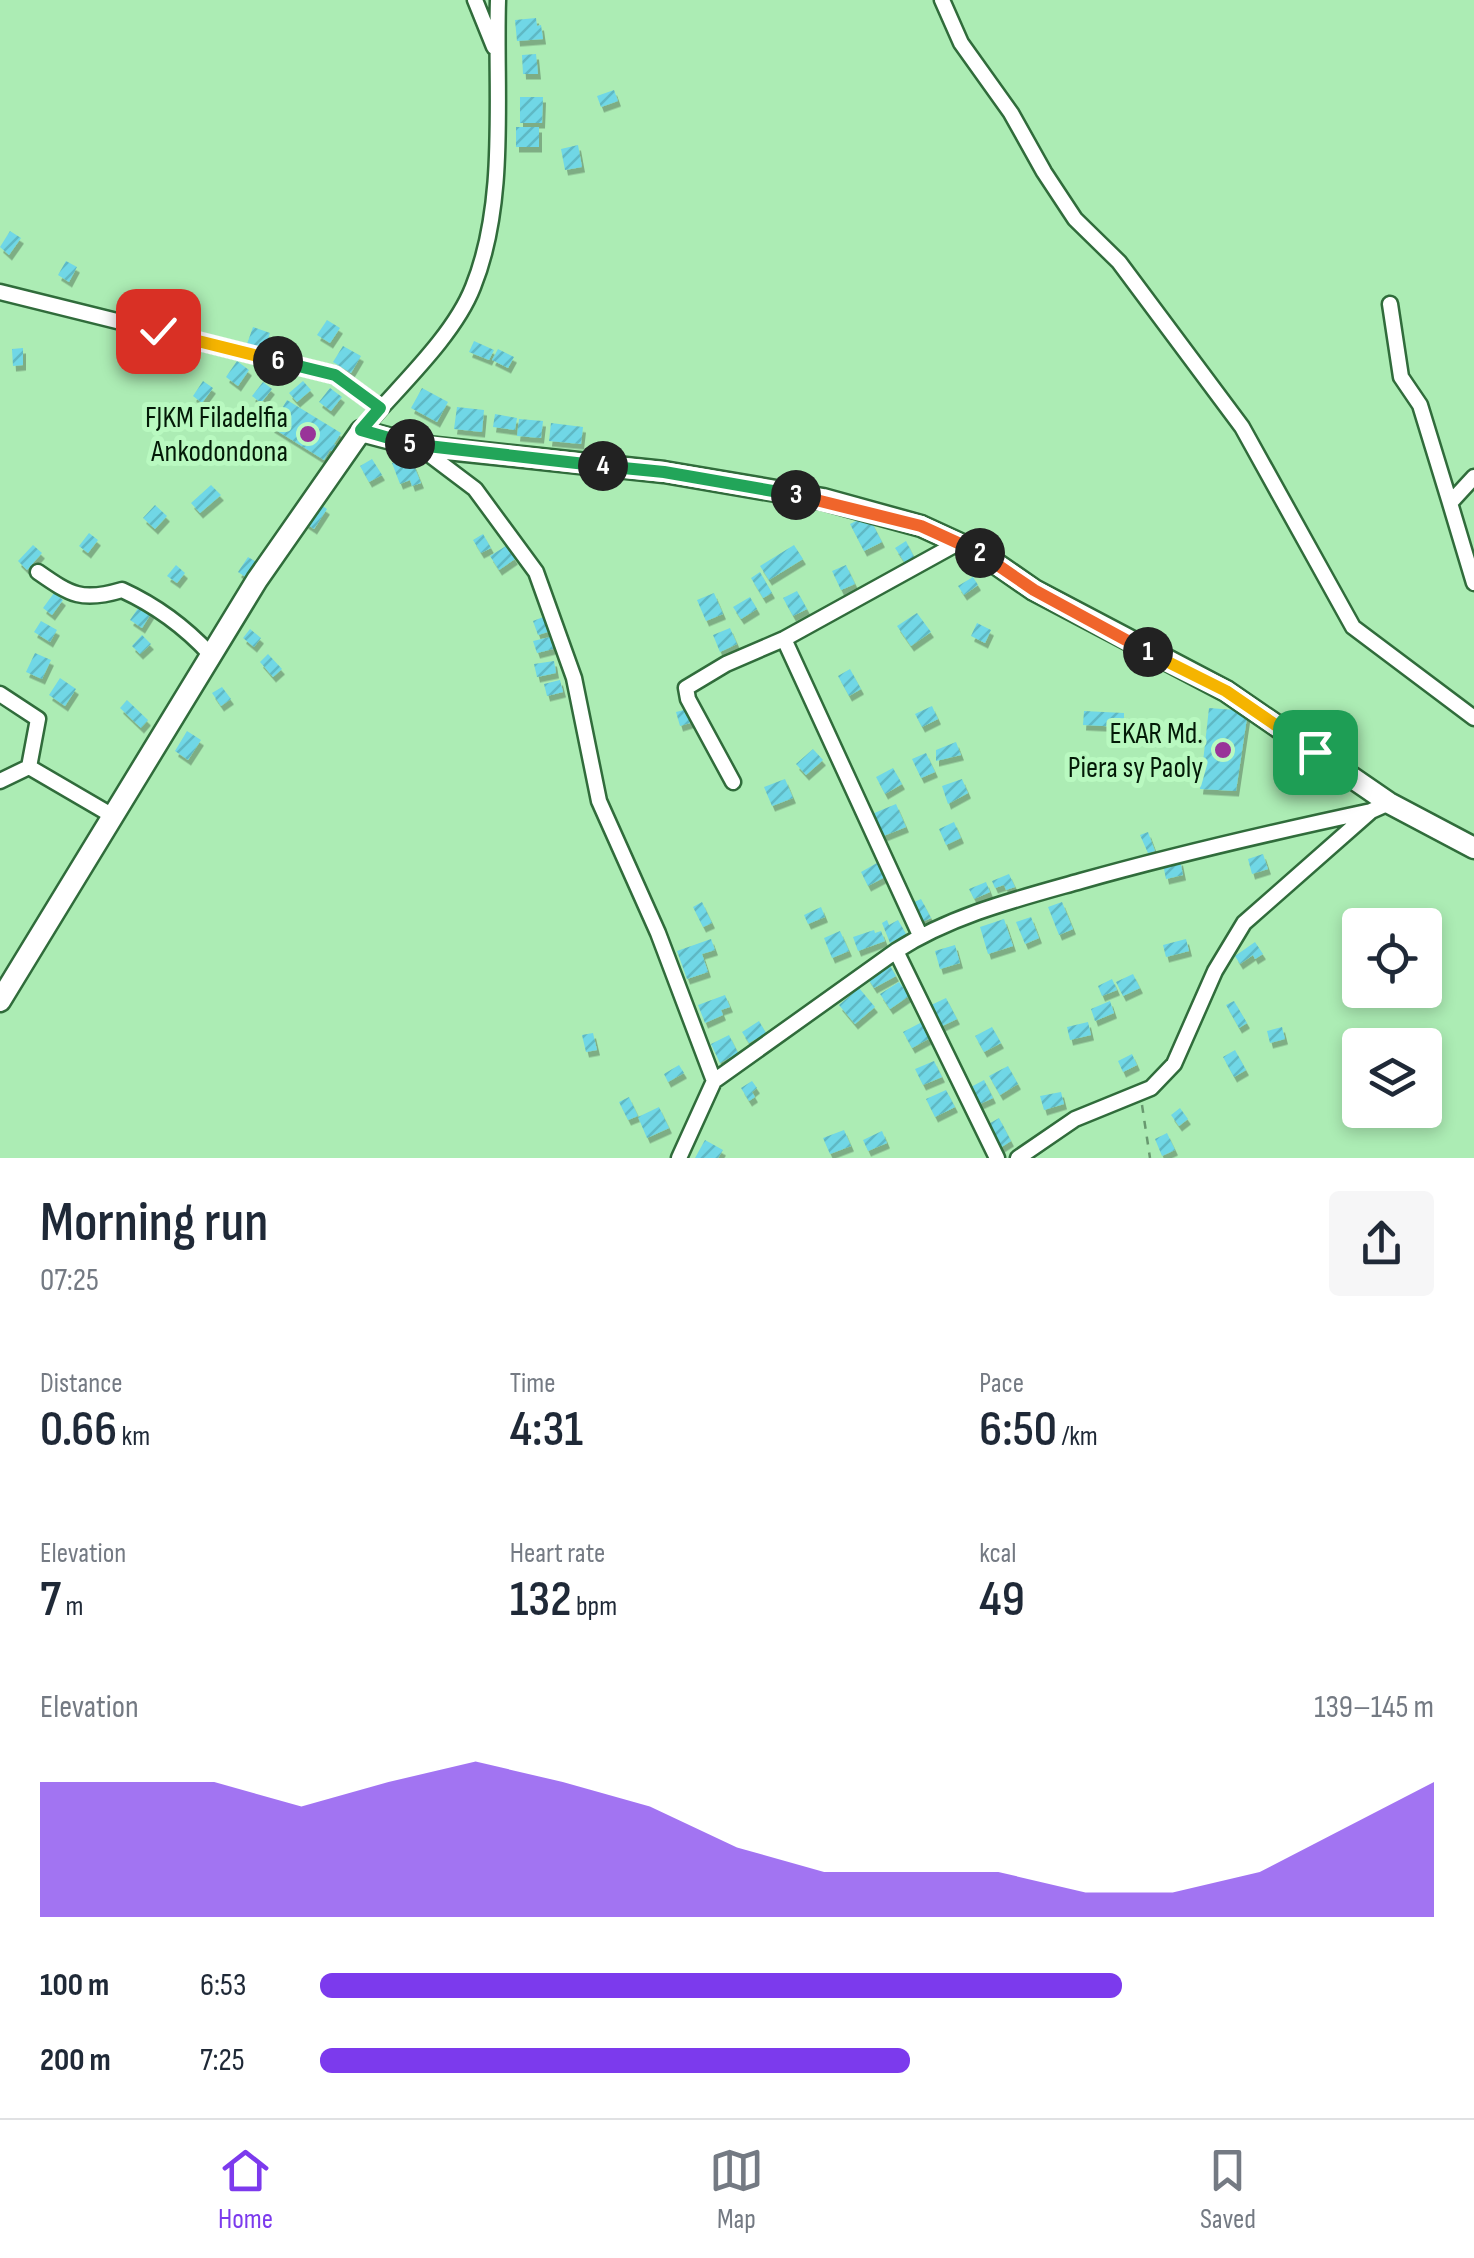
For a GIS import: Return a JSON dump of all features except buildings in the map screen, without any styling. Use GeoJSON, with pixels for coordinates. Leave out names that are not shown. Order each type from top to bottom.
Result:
{"type":"FeatureCollection","features":[{"type":"Feature","properties":{"kind":"street"},"geometry":{"type":"LineString","coordinates":[[475,0],[496,52]]}},
{"type":"Feature","properties":{"kind":"street"},"geometry":{"type":"LineString","coordinates":[[0,1001],[210,654],[361,430],[430,354],[472,289],[490,215],[496,147],[498,0]]}},
{"type":"Feature","properties":{"kind":"street"},"geometry":{"type":"LineString","coordinates":[[942,0],[961,43],[1011,113],[1075,219],[1119,262],[1242,426],[1353,627],[1474,718]]}},
{"type":"Feature","properties":{"kind":"street"},"geometry":{"type":"LineString","coordinates":[[0,292],[335,375],[380,408]]}},
{"type":"Feature","properties":{"kind":"street"},"geometry":{"type":"LineString","coordinates":[[1390,304],[1401,377],[1420,405],[1474,583]]}},
{"type":"Feature","properties":{"kind":"street"},"geometry":{"type":"LineString","coordinates":[[361,430],[418,446],[664,472],[823,500],[921,526],[982,554],[1034,590],[1226,691],[1380,807],[1474,848]]}},
{"type":"Feature","properties":{"kind":"street"},"geometry":{"type":"LineString","coordinates":[[418,446],[475,489],[536,572],[574,678],[598,801],[658,932],[714,1081]]}},
{"type":"Feature","properties":{"kind":"street"},"geometry":{"type":"LineString","coordinates":[[1450,502],[1474,476]]}},
{"type":"Feature","properties":{"kind":"street"},"geometry":{"type":"LineString","coordinates":[[733,782],[688,699],[686,688],[958,544]]}},
{"type":"Feature","properties":{"kind":"street"},"geometry":{"type":"LineString","coordinates":[[38,572],[70,595],[97,598],[122,590],[148,602],[183,625],[210,654]]}},
{"type":"Feature","properties":{"kind":"street"},"geometry":{"type":"LineString","coordinates":[[784,639],[920,936]]}},
{"type":"Feature","properties":{"kind":"street"},"geometry":{"type":"LineString","coordinates":[[0,694],[38,719],[29,767]]}},
{"type":"Feature","properties":{"kind":"street"},"geometry":{"type":"LineString","coordinates":[[29,767],[114,816]]}},
{"type":"Feature","properties":{"kind":"street"},"geometry":{"type":"LineString","coordinates":[[0,781],[29,767]]}},
{"type":"Feature","properties":{"kind":"street"},"geometry":{"type":"LineString","coordinates":[[679,1158],[714,1081],[896,951],[948,921],[1156,860],[1380,807]]}},
{"type":"Feature","properties":{"kind":"street"},"geometry":{"type":"LineString","coordinates":[[1018,1158],[1075,1120],[1151,1088],[1174,1064],[1215,972],[1244,923],[1380,807]]}},
{"type":"Feature","properties":{"kind":"street"},"geometry":{"type":"LineString","coordinates":[[896,951],[997,1158]]}},
{"type":"Feature","properties":{"kind":"path"},"geometry":{"type":"LineString","coordinates":[[1138,1093],[1150,1158]]}},
{"type":"Feature","properties":{"kind":"place","name":"FJKM Filadelfia Ankodondona"},"geometry":{"type":"Point","coordinates":[308,434]}},
{"type":"Feature","properties":{"kind":"place","name":"EKAR Md. Piera sy Paoly"},"geometry":{"type":"Point","coordinates":[1223,750]}},
{"type":"Feature","properties":{"kind":"route"},"geometry":{"type":"LineString","coordinates":[[158,331],[335,375],[380,408],[361,430],[418,446],[664,472],[823,500],[921,526],[982,554],[1034,590],[1226,691],[1315,752]]}}]}
